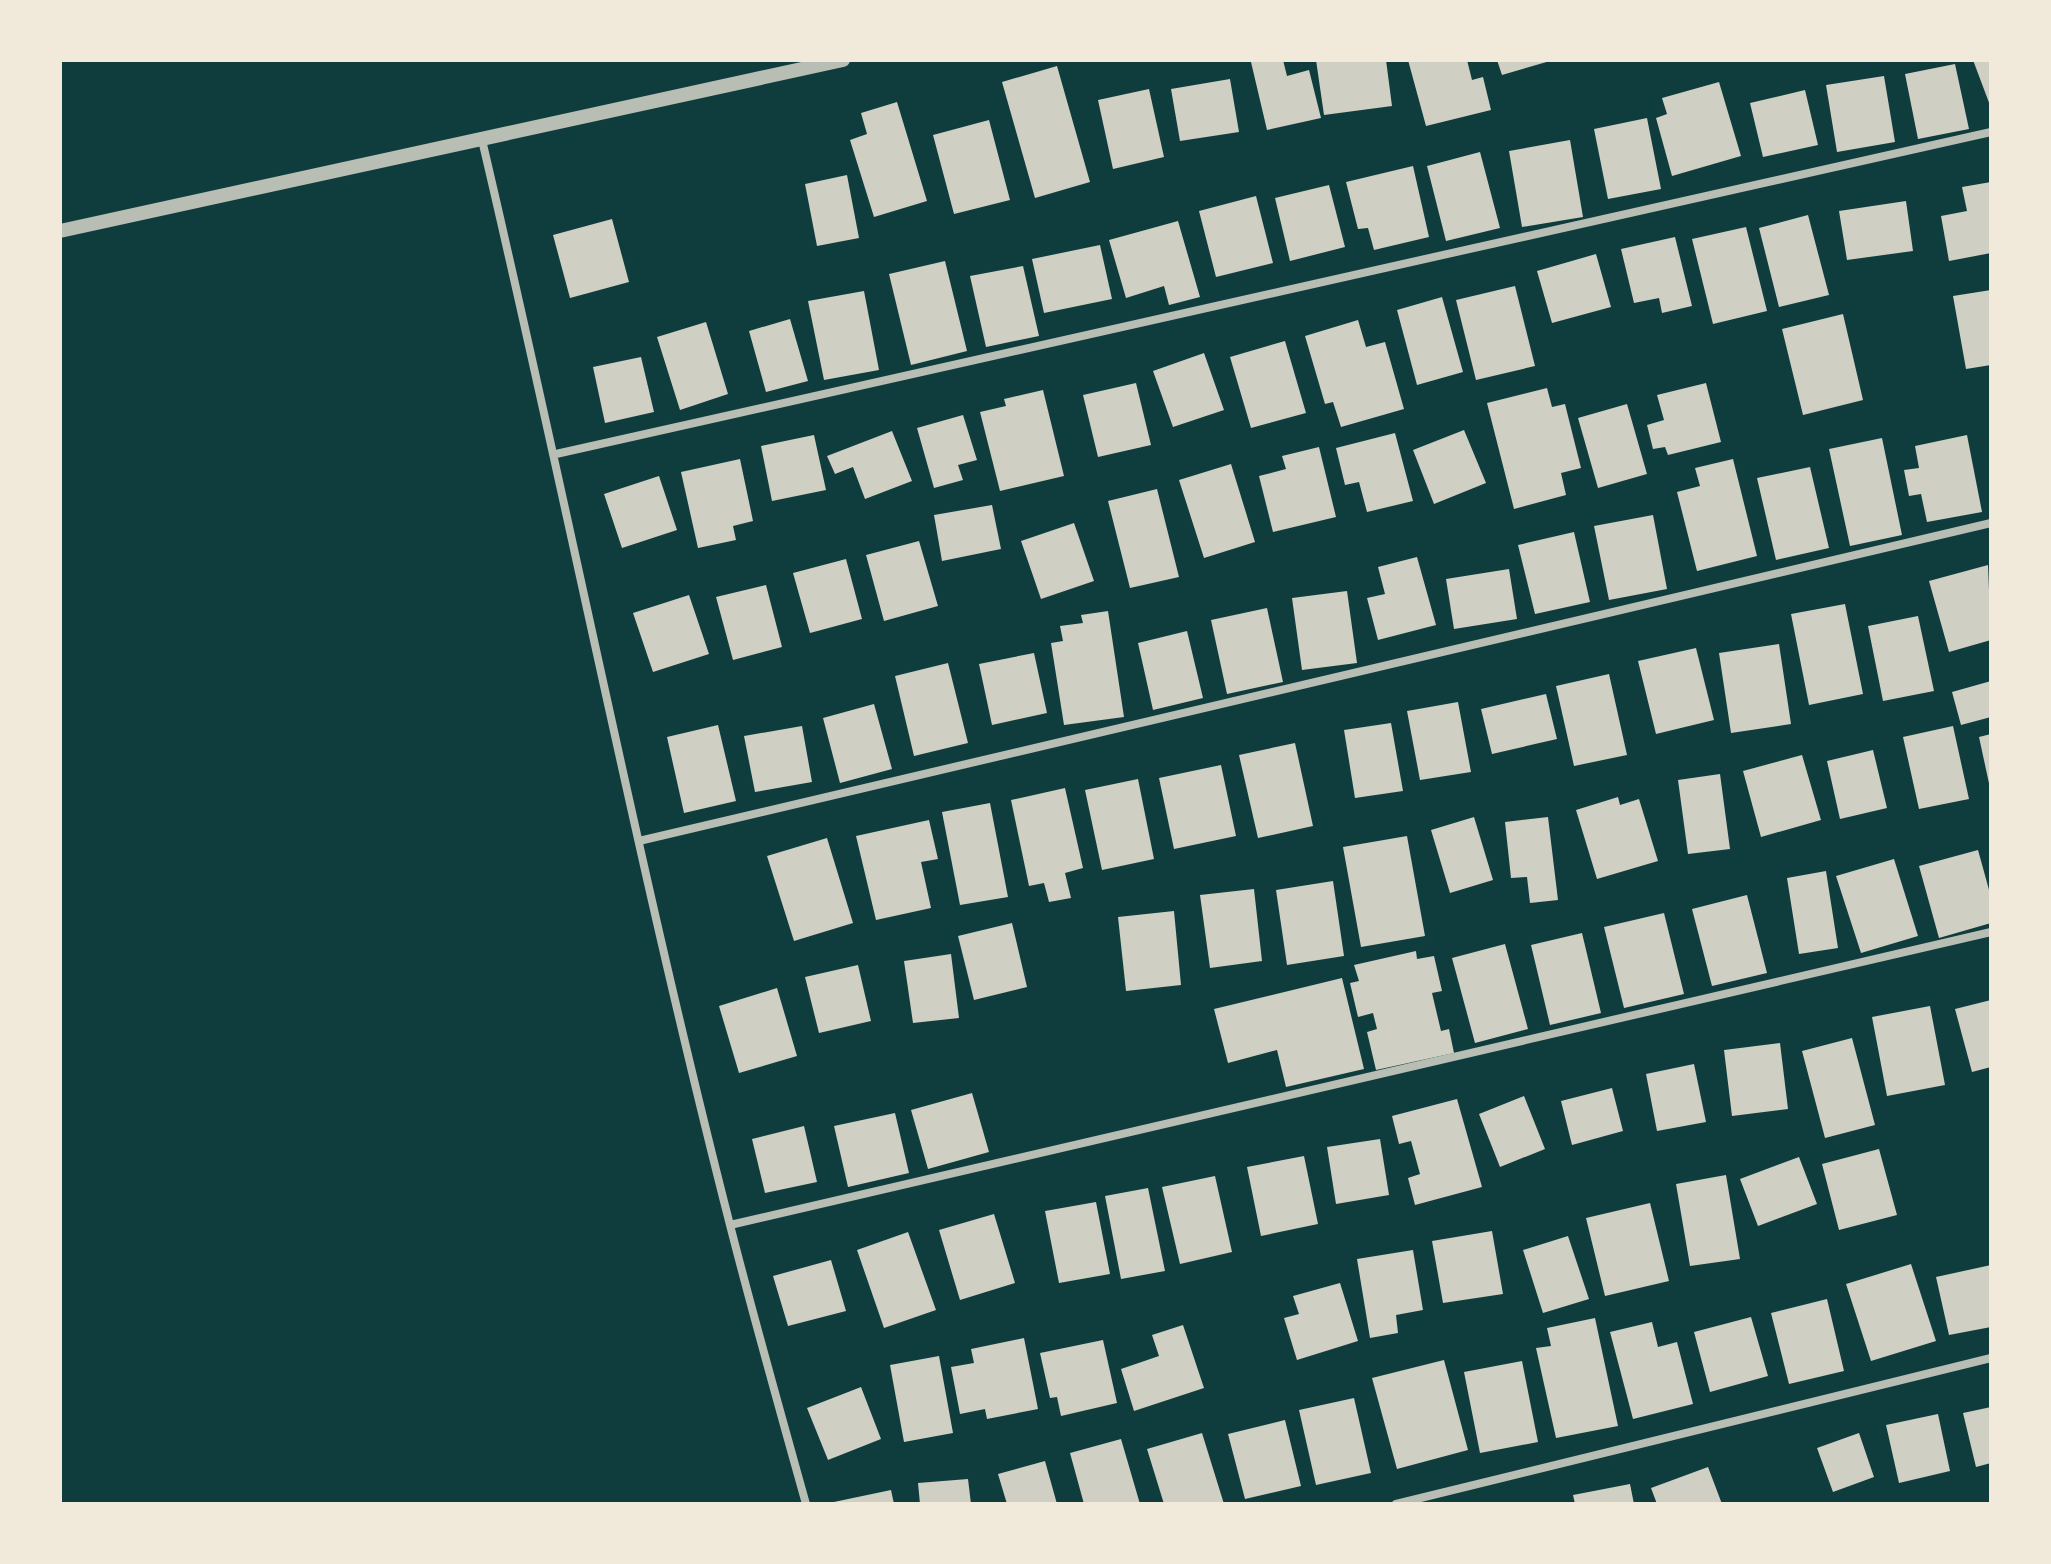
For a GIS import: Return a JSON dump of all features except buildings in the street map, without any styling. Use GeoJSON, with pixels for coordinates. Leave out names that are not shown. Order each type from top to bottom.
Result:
{"type":"FeatureCollection","features":[{"type":"Feature","properties":{"kind":"street"},"geometry":{"type":"LineString","coordinates":[[60,231],[843,60]]}},
{"type":"Feature","properties":{"kind":"street"},"geometry":{"type":"LineString","coordinates":[[556,454],[1991,132]]}},
{"type":"Feature","properties":{"kind":"street"},"geometry":{"type":"LineString","coordinates":[[482,140],[556,454],[639,841],[730,1225],[806,1504]]}},
{"type":"Feature","properties":{"kind":"street"},"geometry":{"type":"LineString","coordinates":[[639,841],[1991,523]]}},
{"type":"Feature","properties":{"kind":"street"},"geometry":{"type":"LineString","coordinates":[[730,1225],[1991,932]]}},
{"type":"Feature","properties":{"kind":"street"},"geometry":{"type":"LineString","coordinates":[[1396,1504],[1991,1358]]}}]}
